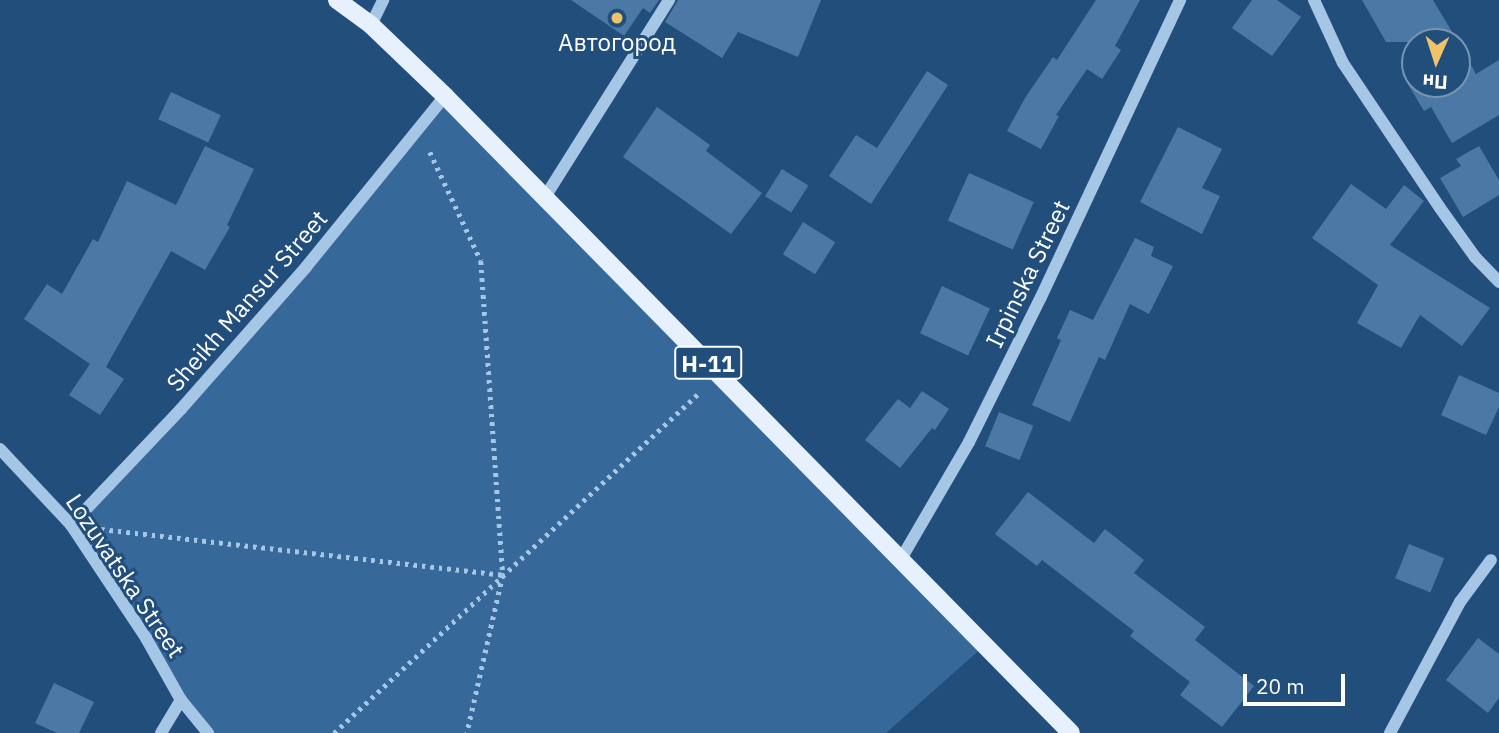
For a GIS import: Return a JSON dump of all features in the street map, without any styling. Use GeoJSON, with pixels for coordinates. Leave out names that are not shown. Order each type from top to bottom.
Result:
{"type":"FeatureCollection","features":[{"type":"Feature","properties":{"kind":"main road","name":"Н-11"},"geometry":{"type":"LineString","coordinates":[[337,0],[371,25],[446,96],[1071,733]]}},
{"type":"Feature","properties":{"kind":"street"},"geometry":{"type":"LineString","coordinates":[[371,25],[383,0]]}},
{"type":"Feature","properties":{"kind":"street"},"geometry":{"type":"LineString","coordinates":[[545,197],[669,0]]}},
{"type":"Feature","properties":{"kind":"street","name":"Irpinska Street"},"geometry":{"type":"LineString","coordinates":[[901,559],[968,442],[1029,321],[1180,0]]}},
{"type":"Feature","properties":{"kind":"street"},"geometry":{"type":"LineString","coordinates":[[1314,0],[1343,63],[1440,208],[1475,257],[1499,282]]}},
{"type":"Feature","properties":{"kind":"street","name":"Sheikh Mansur Street"},"geometry":{"type":"LineString","coordinates":[[71,525],[173,418],[306,267],[446,96]]}},
{"type":"Feature","properties":{"kind":"street","name":"Lozuvatska Street"},"geometry":{"type":"LineString","coordinates":[[0,449],[71,525],[146,638],[181,699],[208,733]]}},
{"type":"Feature","properties":{"kind":"street"},"geometry":{"type":"LineString","coordinates":[[1390,733],[1460,602],[1490,560]]}},
{"type":"Feature","properties":{"kind":"street"},"geometry":{"type":"LineString","coordinates":[[161,733],[181,699]]}},
{"type":"Feature","properties":{"kind":"path"},"geometry":{"type":"LineString","coordinates":[[419,128],[481,261],[503,575],[467,733]]}},
{"type":"Feature","properties":{"kind":"path"},"geometry":{"type":"LineString","coordinates":[[334,733],[719,374]]}},
{"type":"Feature","properties":{"kind":"path"},"geometry":{"type":"LineString","coordinates":[[71,525],[503,575]]}},
{"type":"Feature","properties":{"kind":"shaded area"},"geometry":{"type":"Polygon","coordinates":[[[445,96],[984,646],[886,733],[208,733],[71,525],[111,485],[445,96]]]}},
{"type":"Feature","properties":{"kind":"building","name":"Автогород"},"geometry":{"type":"Polygon","coordinates":[[[571,0],[659,0],[650,13],[643,8],[624,36],[571,0]]]}},
{"type":"Feature","properties":{"kind":"building"},"geometry":{"type":"Polygon","coordinates":[[[678,0],[821,0],[798,57],[738,32],[722,58],[665,22],[678,0]]]}},
{"type":"Feature","properties":{"kind":"building"},"geometry":{"type":"Polygon","coordinates":[[[1096,0],[1140,0],[1115,46],[1121,50],[1102,79],[1087,69],[1056,115],[1059,116],[1041,149],[1007,131],[1025,98],[1053,57],[1057,60],[1096,0]]]}},
{"type":"Feature","properties":{"kind":"building"},"geometry":{"type":"Polygon","coordinates":[[[1252,0],[1277,0],[1301,17],[1272,56],[1232,28],[1252,0]]]}},
{"type":"Feature","properties":{"kind":"building"},"geometry":{"type":"Polygon","coordinates":[[[1362,0],[1433,0],[1450,28],[1401,28],[1401,42],[1386,42],[1362,0]]]}},
{"type":"Feature","properties":{"kind":"building"},"geometry":{"type":"Polygon","coordinates":[[[1499,60],[1499,115],[1452,143],[1431,107],[1424,111],[1416,98],[1471,98],[1471,65],[1476,74],[1499,60]]]}},
{"type":"Feature","properties":{"kind":"building"},"geometry":{"type":"Polygon","coordinates":[[[927,71],[948,85],[871,204],[829,176],[856,135],[877,148],[927,71]]]}},
{"type":"Feature","properties":{"kind":"building"},"geometry":{"type":"Polygon","coordinates":[[[171,92],[221,115],[208,142],[158,119],[171,92]]]}},
{"type":"Feature","properties":{"kind":"building"},"geometry":{"type":"Polygon","coordinates":[[[657,107],[710,145],[706,151],[762,193],[731,234],[623,157],[657,107]]]}},
{"type":"Feature","properties":{"kind":"building"},"geometry":{"type":"Polygon","coordinates":[[[1178,127],[1222,149],[1202,188],[1220,196],[1202,234],[1140,202],[1178,127]]]}},
{"type":"Feature","properties":{"kind":"building"},"geometry":{"type":"Polygon","coordinates":[[[205,146],[254,169],[227,225],[230,227],[205,270],[171,251],[106,367],[124,379],[100,415],[69,395],[90,364],[24,319],[47,284],[62,294],[93,239],[98,242],[127,181],[176,205],[205,146]]]}},
{"type":"Feature","properties":{"kind":"building"},"geometry":{"type":"Polygon","coordinates":[[[1479,146],[1499,180],[1499,195],[1463,217],[1440,178],[1461,166],[1456,159],[1479,146]]]}},
{"type":"Feature","properties":{"kind":"building"},"geometry":{"type":"Polygon","coordinates":[[[782,169],[808,185],[791,213],[765,196],[782,169]]]}},
{"type":"Feature","properties":{"kind":"building"},"geometry":{"type":"Polygon","coordinates":[[[969,173],[1034,202],[1013,249],[948,221],[969,173]]]}},
{"type":"Feature","properties":{"kind":"building"},"geometry":{"type":"Polygon","coordinates":[[[1351,184],[1386,209],[1404,185],[1424,201],[1390,245],[1490,308],[1462,346],[1420,315],[1401,348],[1357,323],[1378,285],[1312,238],[1351,184]]]}},
{"type":"Feature","properties":{"kind":"building"},"geometry":{"type":"Polygon","coordinates":[[[803,222],[835,242],[815,274],[783,254],[803,222]]]}},
{"type":"Feature","properties":{"kind":"building"},"geometry":{"type":"Polygon","coordinates":[[[1135,238],[1154,247],[1151,256],[1173,266],[1149,314],[1130,304],[1105,360],[1099,357],[1070,422],[1032,405],[1061,340],[1057,338],[1070,310],[1093,320],[1135,238]]]}},
{"type":"Feature","properties":{"kind":"building"},"geometry":{"type":"Polygon","coordinates":[[[942,286],[990,308],[968,356],[920,333],[942,286]]]}},
{"type":"Feature","properties":{"kind":"building"},"geometry":{"type":"Polygon","coordinates":[[[1459,375],[1499,393],[1499,407],[1486,435],[1441,415],[1459,375]]]}},
{"type":"Feature","properties":{"kind":"building"},"geometry":{"type":"Polygon","coordinates":[[[922,391],[949,409],[935,430],[932,428],[900,468],[865,440],[898,399],[910,408],[922,391]]]}},
{"type":"Feature","properties":{"kind":"building"},"geometry":{"type":"Polygon","coordinates":[[[999,412],[1033,426],[1019,460],[985,446],[999,412]]]}},
{"type":"Feature","properties":{"kind":"building"},"geometry":{"type":"Polygon","coordinates":[[[1028,492],[1094,543],[1105,529],[1144,560],[1134,573],[1205,627],[1195,640],[1254,686],[1222,727],[1180,695],[1190,682],[1130,636],[1134,631],[1042,560],[1037,566],[995,534],[1028,492]]]}},
{"type":"Feature","properties":{"kind":"building"},"geometry":{"type":"Polygon","coordinates":[[[1409,544],[1444,558],[1430,593],[1395,578],[1409,544]]]}},
{"type":"Feature","properties":{"kind":"building"},"geometry":{"type":"Polygon","coordinates":[[[1478,638],[1499,654],[1499,698],[1488,713],[1446,680],[1478,638]]]}},
{"type":"Feature","properties":{"kind":"building"},"geometry":{"type":"Polygon","coordinates":[[[54,683],[94,702],[79,733],[57,733],[35,723],[54,683]]]}},
{"type":"Feature","properties":{"kind":"place","name":"Автогород"},"geometry":{"type":"Point","coordinates":[617,18]}}]}
